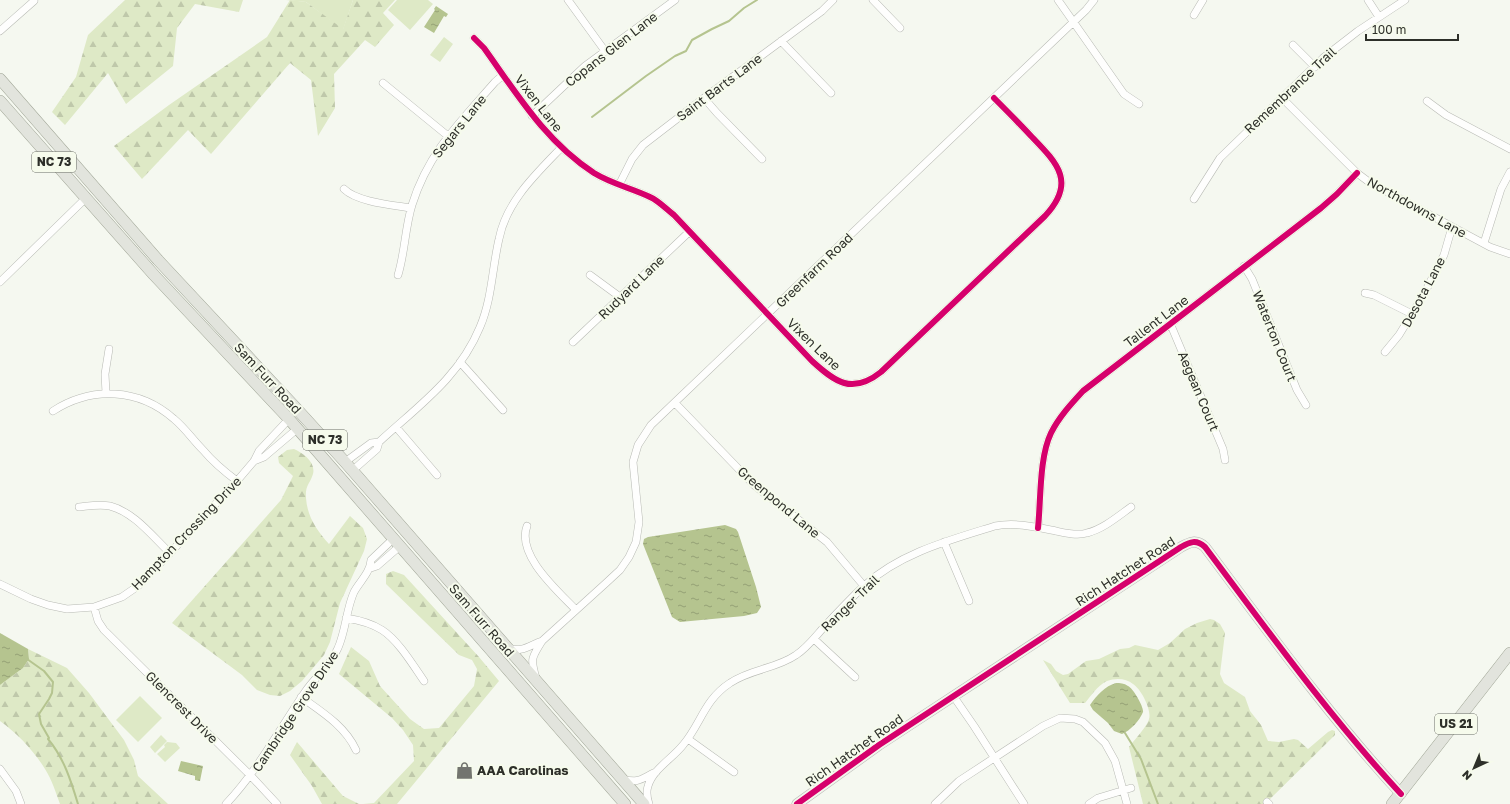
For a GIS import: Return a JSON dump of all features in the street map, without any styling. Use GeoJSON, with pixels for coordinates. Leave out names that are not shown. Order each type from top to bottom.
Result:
{"type":"FeatureCollection","features":[{"type":"Feature","properties":{"kind":"main road","name":"Sam Furr Road"},"geometry":{"type":"LineString","coordinates":[[0,79],[158,260],[283,393],[345,462],[506,648],[644,804]]}},
{"type":"Feature","properties":{"kind":"main road","name":"Sam Furr Road"},"geometry":{"type":"LineString","coordinates":[[0,101],[154,275],[298,429],[625,804]]}},
{"type":"Feature","properties":{"kind":"main road"},"geometry":{"type":"LineString","coordinates":[[86,198],[90,197],[97,201],[120,226],[158,260]]}},
{"type":"Feature","properties":{"kind":"main road"},"geometry":{"type":"LineString","coordinates":[[257,384],[307,431],[341,468],[348,472],[352,471]]}},
{"type":"Feature","properties":{"kind":"main road"},"geometry":{"type":"LineString","coordinates":[[396,542],[403,541],[407,544],[424,563],[481,618]]}},
{"type":"Feature","properties":{"kind":"main road","name":"US 21"},"geometry":{"type":"LineString","coordinates":[[1392,804],[1510,653]]}},
{"type":"Feature","properties":{"kind":"street"},"geometry":{"type":"LineString","coordinates":[[568,0],[604,51]]}},
{"type":"Feature","properties":{"kind":"street","name":"Copans Glen Lane"},"geometry":{"type":"LineString","coordinates":[[532,116],[572,77],[604,51],[675,0]]}},
{"type":"Feature","properties":{"kind":"street","name":"Saint Barts Lane"},"geometry":{"type":"LineString","coordinates":[[619,186],[626,168],[636,152],[659,132],[822,11],[832,0]]}},
{"type":"Feature","properties":{"kind":"street"},"geometry":{"type":"LineString","coordinates":[[873,0],[900,28]]}},
{"type":"Feature","properties":{"kind":"street"},"geometry":{"type":"LineString","coordinates":[[1058,0],[1124,94],[1138,104]]}},
{"type":"Feature","properties":{"kind":"street","name":"Greenfarm Road"},"geometry":{"type":"LineString","coordinates":[[538,683],[534,669],[533,657],[542,641],[620,570],[634,548],[639,522],[633,473],[635,454],[638,445],[651,425],[1086,10],[1094,0]]}},
{"type":"Feature","properties":{"kind":"street"},"geometry":{"type":"LineString","coordinates":[[1194,15],[1204,0]]}},
{"type":"Feature","properties":{"kind":"street"},"geometry":{"type":"LineString","coordinates":[[1368,0],[1379,17]]}},
{"type":"Feature","properties":{"kind":"street","name":"Remembrance Trail"},"geometry":{"type":"LineString","coordinates":[[1194,199],[1220,158],[1335,48],[1405,0]]}},
{"type":"Feature","properties":{"kind":"street"},"geometry":{"type":"LineString","coordinates":[[0,31],[30,3]]}},
{"type":"Feature","properties":{"kind":"street","name":"Vixen Lane"},"geometry":{"type":"LineString","coordinates":[[474,38],[484,48],[532,116],[561,148],[594,173],[619,186],[650,197],[674,215],[797,346],[832,379],[843,383],[852,384],[868,381],[881,372],[1045,216],[1056,202],[1059,194],[1061,179],[1058,166],[994,98]]}},
{"type":"Feature","properties":{"kind":"street"},"geometry":{"type":"LineString","coordinates":[[781,41],[831,93]]}},
{"type":"Feature","properties":{"kind":"street"},"geometry":{"type":"LineString","coordinates":[[1293,45],[1315,67]]}},
{"type":"Feature","properties":{"kind":"street","name":"Segars Lane"},"geometry":{"type":"LineString","coordinates":[[398,274],[402,261],[411,208],[417,189],[431,160],[448,136],[495,82],[503,75]]}},
{"type":"Feature","properties":{"kind":"street"},"geometry":{"type":"LineString","coordinates":[[383,83],[448,136]]}},
{"type":"Feature","properties":{"kind":"street"},"geometry":{"type":"LineString","coordinates":[[704,98],[762,159]]}},
{"type":"Feature","properties":{"kind":"street","name":"Northdowns Lane"},"geometry":{"type":"LineString","coordinates":[[1282,98],[1357,173],[1369,182],[1452,227],[1510,254]]}},
{"type":"Feature","properties":{"kind":"street"},"geometry":{"type":"LineString","coordinates":[[1427,101],[1446,114],[1510,149]]}},
{"type":"Feature","properties":{"kind":"street"},"geometry":{"type":"LineString","coordinates":[[352,471],[377,449],[379,442],[439,388],[455,371],[472,342],[485,313],[490,294],[499,238],[507,213],[515,200],[561,148]]}},
{"type":"Feature","properties":{"kind":"street"},"geometry":{"type":"LineString","coordinates":[[1484,243],[1501,189],[1510,172]]}},
{"type":"Feature","properties":{"kind":"street","name":"Tallent Lane"},"geometry":{"type":"LineString","coordinates":[[1038,528],[1043,464],[1048,442],[1059,418],[1083,391],[1321,208],[1357,173]]}},
{"type":"Feature","properties":{"kind":"street"},"geometry":{"type":"LineString","coordinates":[[344,189],[349,194],[357,198],[411,208]]}},
{"type":"Feature","properties":{"kind":"street"},"geometry":{"type":"LineString","coordinates":[[0,282],[86,198]]}},
{"type":"Feature","properties":{"kind":"street","name":"Desota Lane"},"geometry":{"type":"LineString","coordinates":[[1385,352],[1399,335],[1440,264],[1452,227]]}},
{"type":"Feature","properties":{"kind":"street","name":"Rudyard Lane"},"geometry":{"type":"LineString","coordinates":[[573,342],[689,232]]}},
{"type":"Feature","properties":{"kind":"street","name":"Waterton Court"},"geometry":{"type":"LineString","coordinates":[[1244,266],[1252,279],[1297,390],[1306,405]]}},
{"type":"Feature","properties":{"kind":"street"},"geometry":{"type":"LineString","coordinates":[[590,275],[620,296]]}},
{"type":"Feature","properties":{"kind":"street"},"geometry":{"type":"LineString","coordinates":[[1365,293],[1374,295],[1412,314]]}},
{"type":"Feature","properties":{"kind":"street","name":"Aegean Court"},"geometry":{"type":"LineString","coordinates":[[1170,323],[1223,449],[1225,460]]}},
{"type":"Feature","properties":{"kind":"street"},"geometry":{"type":"LineString","coordinates":[[106,393],[105,374],[109,349]]}},
{"type":"Feature","properties":{"kind":"street"},"geometry":{"type":"LineString","coordinates":[[460,362],[504,410]]}},
{"type":"Feature","properties":{"kind":"street"},"geometry":{"type":"LineString","coordinates":[[53,411],[78,398],[106,393],[136,397],[160,408],[175,420],[214,462],[237,481]]}},
{"type":"Feature","properties":{"kind":"street","name":"Greenpond Lane"},"geometry":{"type":"LineString","coordinates":[[674,403],[754,485],[827,542],[864,586]]}},
{"type":"Feature","properties":{"kind":"street","name":"Hampton Crossing Drive"},"geometry":{"type":"LineString","coordinates":[[0,584],[31,599],[66,609],[94,607],[122,597],[138,586],[170,553],[237,481],[254,461],[259,451],[289,419]]}},
{"type":"Feature","properties":{"kind":"street"},"geometry":{"type":"LineString","coordinates":[[396,427],[437,475]]}},
{"type":"Feature","properties":{"kind":"street","name":"Hampton Crossing Drive"},"geometry":{"type":"LineString","coordinates":[[254,461],[264,456],[298,429]]}},
{"type":"Feature","properties":{"kind":"street"},"geometry":{"type":"LineString","coordinates":[[345,462],[371,443],[379,442]]}},
{"type":"Feature","properties":{"kind":"street"},"geometry":{"type":"LineString","coordinates":[[79,507],[104,505],[124,512],[170,553]]}},
{"type":"Feature","properties":{"kind":"street","name":"Ranger Trail"},"geometry":{"type":"LineString","coordinates":[[622,779],[640,781],[656,772],[683,746],[707,706],[720,690],[738,678],[787,661],[797,655],[864,586],[898,563],[944,542],[1005,524],[1016,524],[1062,532],[1085,534],[1105,526],[1131,507]]}},
{"type":"Feature","properties":{"kind":"street"},"geometry":{"type":"LineString","coordinates":[[527,526],[525,531],[525,540],[534,562],[576,610]]}},
{"type":"Feature","properties":{"kind":"street","name":"Cambridge Grove Drive"},"geometry":{"type":"LineString","coordinates":[[226,804],[251,776],[302,697],[335,653],[342,637],[354,592],[371,568],[371,560],[396,542]]}},
{"type":"Feature","properties":{"kind":"street"},"geometry":{"type":"LineString","coordinates":[[944,542],[968,601]]}},
{"type":"Feature","properties":{"kind":"street","name":"Rich Hatchet Road"},"geometry":{"type":"LineString","coordinates":[[797,804],[879,745],[1190,542],[1201,543],[1205,547],[1320,700],[1362,751],[1401,794]]}},
{"type":"Feature","properties":{"kind":"street","name":"Glencrest Drive"},"geometry":{"type":"LineString","coordinates":[[94,607],[98,621],[104,630],[251,776],[277,804]]}},
{"type":"Feature","properties":{"kind":"street"},"geometry":{"type":"LineString","coordinates":[[346,618],[362,621],[383,630],[395,642],[424,681]]}},
{"type":"Feature","properties":{"kind":"street"},"geometry":{"type":"LineString","coordinates":[[814,639],[855,676]]}},
{"type":"Feature","properties":{"kind":"street","name":"Greenfarm Road"},"geometry":{"type":"LineString","coordinates":[[506,648],[521,651],[542,641]]}},
{"type":"Feature","properties":{"kind":"street"},"geometry":{"type":"LineString","coordinates":[[302,697],[340,727],[353,742],[356,750]]}},
{"type":"Feature","properties":{"kind":"street"},"geometry":{"type":"LineString","coordinates":[[954,697],[1024,804]]}},
{"type":"Feature","properties":{"kind":"street"},"geometry":{"type":"LineString","coordinates":[[935,804],[959,781],[1052,721],[1060,718],[1075,719],[1083,722],[1105,743],[1111,752],[1127,789],[1127,804]]}},
{"type":"Feature","properties":{"kind":"street"},"geometry":{"type":"LineString","coordinates":[[688,739],[734,772]]}},
{"type":"Feature","properties":{"kind":"street"},"geometry":{"type":"LineString","coordinates":[[0,769],[16,791],[21,804]]}},
{"type":"Feature","properties":{"kind":"street","name":"Ranger Trail"},"geometry":{"type":"LineString","coordinates":[[649,804],[646,792],[656,772]]}},
{"type":"Feature","properties":{"kind":"street"},"geometry":{"type":"LineString","coordinates":[[1089,804],[1098,798],[1127,789]]}},
{"type":"Feature","properties":{"kind":"green space"},"geometry":{"type":"Polygon","coordinates":[[[125,0],[243,0],[239,12],[195,4],[177,28],[173,66],[126,104],[108,73],[65,125],[52,112],[76,77],[88,35],[125,0]]]}},
{"type":"Feature","properties":{"kind":"green space"},"geometry":{"type":"Polygon","coordinates":[[[286,0],[353,0],[343,30],[306,2],[286,0]]]}},
{"type":"Feature","properties":{"kind":"green space"},"geometry":{"type":"Polygon","coordinates":[[[290,0],[306,2],[343,29],[353,0],[395,0],[383,13],[394,25],[375,47],[365,40],[334,74],[335,108],[318,136],[311,80],[290,63],[211,154],[188,130],[142,179],[114,146],[169,105],[267,37],[290,0]]]}},
{"type":"Feature","properties":{"kind":"green space"},"geometry":{"type":"Polygon","coordinates":[[[397,0],[428,0],[433,4],[410,30],[388,10],[397,0]]]}},
{"type":"Feature","properties":{"kind":"green space"},"geometry":{"type":"Polygon","coordinates":[[[444,37],[453,44],[440,62],[430,55],[444,37]]]}},
{"type":"Feature","properties":{"kind":"green space"},"geometry":{"type":"Polygon","coordinates":[[[294,449],[308,458],[313,466],[313,474],[306,490],[308,511],[313,523],[329,544],[350,516],[363,528],[367,539],[364,551],[340,603],[330,642],[324,655],[302,681],[290,691],[280,696],[270,695],[257,690],[242,675],[172,623],[281,500],[293,476],[279,463],[278,457],[287,450],[294,449]]]}},
{"type":"Feature","properties":{"kind":"green space"},"geometry":{"type":"Polygon","coordinates":[[[393,571],[404,575],[499,681],[397,804],[363,804],[374,803],[414,761],[413,745],[403,730],[392,718],[339,674],[351,647],[369,661],[380,686],[410,719],[424,729],[439,728],[474,686],[477,669],[472,660],[459,655],[386,584],[386,574],[393,571]]]}},
{"type":"Feature","properties":{"kind":"green space"},"geometry":{"type":"Polygon","coordinates":[[[1210,619],[1220,624],[1225,633],[1220,674],[1224,683],[1245,697],[1250,711],[1261,725],[1268,741],[1279,742],[1294,739],[1298,740],[1308,749],[1328,732],[1332,730],[1335,731],[1335,735],[1265,804],[1143,804],[1129,747],[1148,722],[1150,715],[1145,700],[1139,690],[1130,682],[1120,679],[1113,679],[1107,681],[1094,691],[1085,703],[1070,703],[1043,660],[1051,664],[1056,671],[1063,675],[1068,674],[1086,661],[1099,659],[1120,649],[1129,648],[1135,645],[1158,650],[1170,643],[1185,629],[1210,619]]]}},
{"type":"Feature","properties":{"kind":"green space"},"geometry":{"type":"Polygon","coordinates":[[[28,649],[67,668],[89,693],[124,740],[134,760],[138,776],[168,804],[60,804],[54,786],[41,762],[13,731],[0,721],[0,685],[23,668],[29,659],[28,649]]]}},
{"type":"Feature","properties":{"kind":"green space"},"geometry":{"type":"Polygon","coordinates":[[[140,696],[162,718],[138,742],[116,720],[140,696]]]}},
{"type":"Feature","properties":{"kind":"green space"},"geometry":{"type":"Polygon","coordinates":[[[161,735],[167,741],[155,753],[150,747],[161,735]]]}},
{"type":"Feature","properties":{"kind":"green space"},"geometry":{"type":"Polygon","coordinates":[[[167,742],[176,743],[180,748],[165,762],[157,754],[165,747],[164,745],[167,742]]]}},
{"type":"Feature","properties":{"kind":"green space"},"geometry":{"type":"Polygon","coordinates":[[[297,742],[343,796],[359,804],[322,804],[312,786],[290,755],[297,742]]]}},
{"type":"Feature","properties":{"kind":"water"},"geometry":{"type":"Polygon","coordinates":[[[436,6],[448,14],[446,17],[444,16],[434,33],[424,27],[436,6]]]}},
{"type":"Feature","properties":{"kind":"water"},"geometry":{"type":"Polygon","coordinates":[[[725,525],[736,529],[738,532],[761,607],[757,613],[744,616],[680,622],[672,617],[643,544],[644,539],[648,537],[725,525]]]}},
{"type":"Feature","properties":{"kind":"water"},"geometry":{"type":"Polygon","coordinates":[[[0,633],[28,649],[29,659],[23,668],[0,685],[0,633]]]}},
{"type":"Feature","properties":{"kind":"water"},"geometry":{"type":"Polygon","coordinates":[[[1116,683],[1124,684],[1133,690],[1143,710],[1142,715],[1137,722],[1122,734],[1114,731],[1090,705],[1102,691],[1108,686],[1116,683]]]}},
{"type":"Feature","properties":{"kind":"water"},"geometry":{"type":"Polygon","coordinates":[[[181,761],[203,766],[200,781],[195,780],[195,776],[178,771],[181,761]]]}},
{"type":"Feature","properties":{"kind":"waterway"},"geometry":{"type":"LineString","coordinates":[[592,117],[646,76],[675,56],[686,51],[692,40],[729,21],[744,8],[757,0]]}},
{"type":"Feature","properties":{"kind":"waterway"},"geometry":{"type":"LineString","coordinates":[[27,659],[44,671],[53,682],[52,693],[39,714],[41,724],[49,738],[48,739],[54,746],[63,762],[70,778],[78,804]]}},
{"type":"Feature","properties":{"kind":"waterway"},"geometry":{"type":"LineString","coordinates":[[1125,733],[1141,759],[1158,804]]}},
{"type":"Feature","properties":{"kind":"cycle path"},"geometry":{"type":"LineString","coordinates":[[474,38],[484,48],[533,116],[546,132],[561,146],[594,173],[650,197],[662,205],[674,215],[812,361],[836,380],[852,384],[861,383],[871,379],[881,372],[1045,216],[1055,204],[1060,193],[1061,183],[1060,173],[1055,164],[1049,155],[994,98]]}},
{"type":"Feature","properties":{"kind":"cycle path"},"geometry":{"type":"LineString","coordinates":[[1038,528],[1042,467],[1047,443],[1058,422],[1074,401],[1083,391],[1321,208],[1357,173]]}},
{"type":"Feature","properties":{"kind":"cycle path"},"geometry":{"type":"LineString","coordinates":[[797,804],[879,745],[1181,547],[1193,542],[1202,544],[1205,547],[1324,704],[1401,794]]}},
{"type":"Feature","properties":{"kind":"place","name":"AAA Carolinas"},"geometry":{"type":"Point","coordinates":[464,770]}}]}
